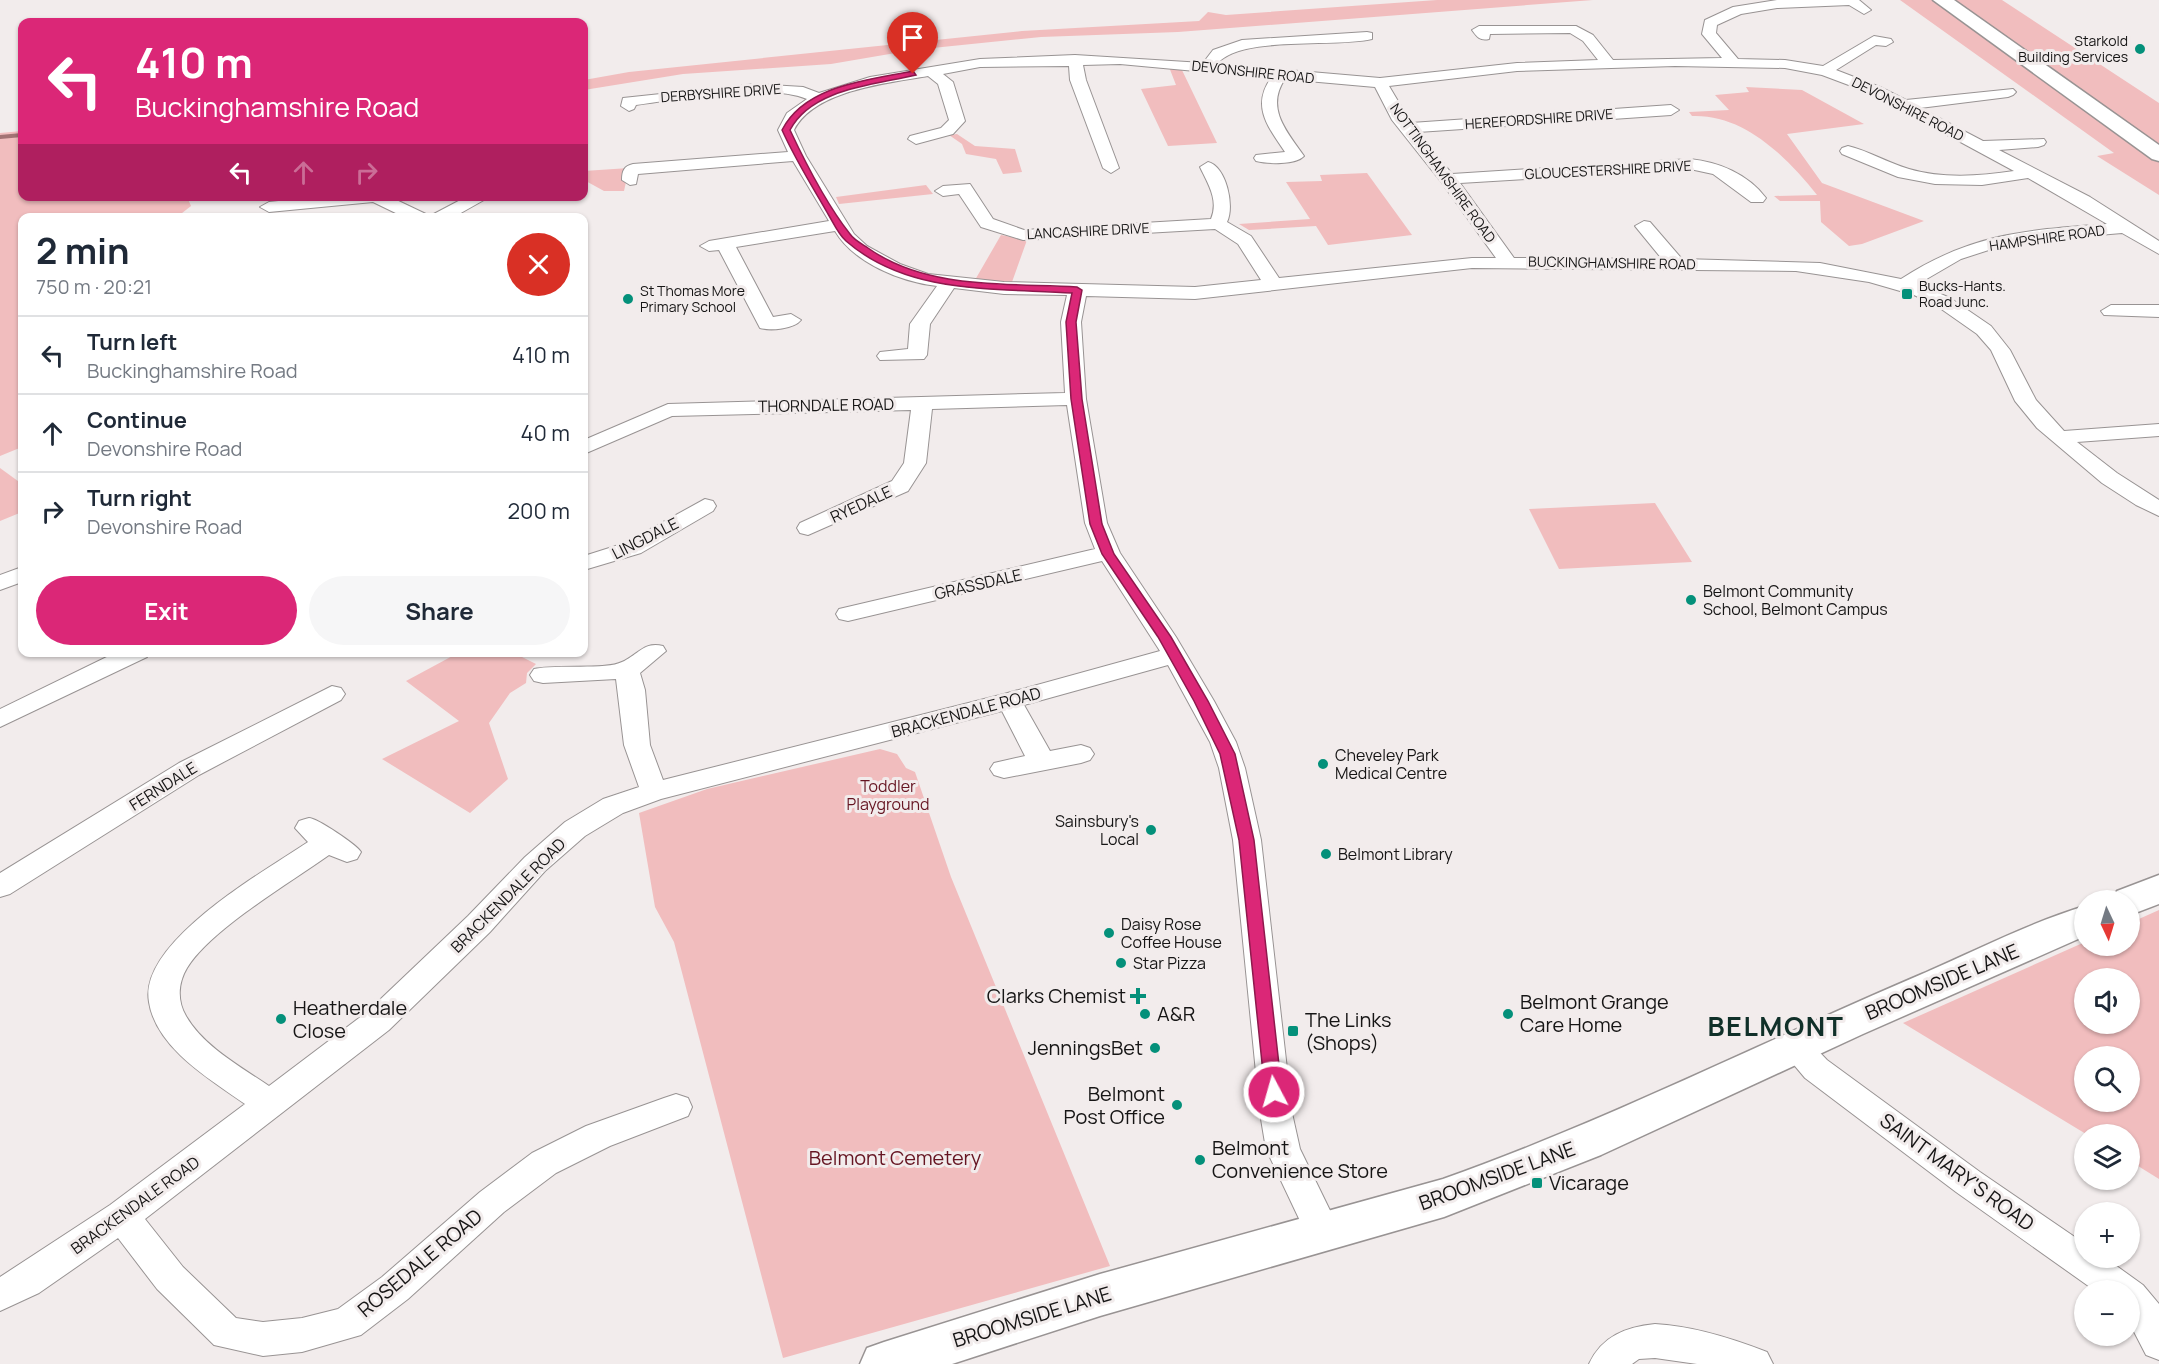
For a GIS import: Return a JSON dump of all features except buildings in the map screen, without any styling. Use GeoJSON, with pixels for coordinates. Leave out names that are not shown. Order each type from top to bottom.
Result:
{"type":"FeatureCollection","features":[{"type":"Feature","properties":{"kind":"main road"},"geometry":{"type":"LineString","coordinates":[[1942,0],[2159,155]]}},
{"type":"Feature","properties":{"kind":"main road"},"geometry":{"type":"LineString","coordinates":[[1967,0],[2159,136]]}},
{"type":"Feature","properties":{"kind":"main road"},"geometry":{"type":"LineString","coordinates":[[2140,897],[2159,889]]}},
{"type":"Feature","properties":{"kind":"main road","name":"BROOMSIDE LANE"},"geometry":{"type":"LineString","coordinates":[[884,1364],[1100,1295],[1323,1233],[1495,1180],[1618,1128],[1795,1047],[2074,925]]}},
{"type":"Feature","properties":{"kind":"street"},"geometry":{"type":"LineString","coordinates":[[1733,62],[1709,34],[1710,23],[1723,13],[1779,5],[1852,1],[1864,10]]}},
{"type":"Feature","properties":{"kind":"street"},"geometry":{"type":"LineString","coordinates":[[1484,36],[1479,30],[1571,29],[1583,32],[1608,63]]}},
{"type":"Feature","properties":{"kind":"street"},"geometry":{"type":"LineString","coordinates":[[1206,67],[1218,53],[1242,44],[1367,36]]}},
{"type":"Feature","properties":{"kind":"street"},"geometry":{"type":"LineString","coordinates":[[1825,71],[1874,40],[1886,42]]}},
{"type":"Feature","properties":{"kind":"street"},"geometry":{"type":"LineString","coordinates":[[1075,59],[1078,80],[1111,168]]}},
{"type":"Feature","properties":{"kind":"street","name":"DEVONSHIRE ROAD"},"geometry":{"type":"LineString","coordinates":[[972,285],[925,279],[882,262],[847,237],[798,156],[786,130],[793,116],[818,98],[870,82],[980,63],[1075,59],[1130,60],[1280,76],[1380,83],[1495,69],[1608,63],[1785,64],[1825,71],[1849,79],[1903,105],[2128,227],[2159,249]]}},
{"type":"Feature","properties":{"kind":"street"},"geometry":{"type":"LineString","coordinates":[[915,138],[947,131],[957,121],[945,82],[930,71]]}},
{"type":"Feature","properties":{"kind":"street"},"geometry":{"type":"LineString","coordinates":[[1262,158],[1296,156],[1273,119],[1266,102],[1270,87],[1280,76]]}},
{"type":"Feature","properties":{"kind":"street","name":"NOTTINGHAMSHIRE ROAD"},"geometry":{"type":"LineString","coordinates":[[1380,83],[1406,128],[1448,179],[1508,262]]}},
{"type":"Feature","properties":{"kind":"street","name":"DERBYSHIRE DRIVE"},"geometry":{"type":"LineString","coordinates":[[629,106],[628,101],[768,88],[794,89],[818,98]]}},
{"type":"Feature","properties":{"kind":"street"},"geometry":{"type":"LineString","coordinates":[[1903,105],[2008,92]]}},
{"type":"Feature","properties":{"kind":"street","name":"HEREFORDSHIRE DRIVE"},"geometry":{"type":"LineString","coordinates":[[1406,128],[1671,110]]}},
{"type":"Feature","properties":{"kind":"street","name":"DEVONSHIRE ROAD"},"geometry":{"type":"LineString","coordinates":[[1980,146],[2041,143]]}},
{"type":"Feature","properties":{"kind":"street"},"geometry":{"type":"LineString","coordinates":[[1859,153],[1904,173],[1943,180],[1990,180],[2029,173]]}},
{"type":"Feature","properties":{"kind":"street"},"geometry":{"type":"LineString","coordinates":[[630,180],[630,172],[633,169],[798,156]]}},
{"type":"Feature","properties":{"kind":"street","name":"GLOUCESTERSHIRE DRIVE"},"geometry":{"type":"LineString","coordinates":[[1448,179],[1699,165],[1731,174],[1757,198]]}},
{"type":"Feature","properties":{"kind":"street"},"geometry":{"type":"LineString","coordinates":[[1208,167],[1224,198],[1224,214],[1217,224]]}},
{"type":"Feature","properties":{"kind":"street","name":"LANCASHIRE DRIVE"},"geometry":{"type":"LineString","coordinates":[[944,191],[964,188],[987,223],[1023,235],[1217,224],[1244,237],[1274,285]]}},
{"type":"Feature","properties":{"kind":"street"},"geometry":{"type":"LineString","coordinates":[[263,207],[325,201]]}},
{"type":"Feature","properties":{"kind":"street"},"geometry":{"type":"LineString","coordinates":[[384,201],[410,213]]}},
{"type":"Feature","properties":{"kind":"street"},"geometry":{"type":"LineString","coordinates":[[447,213],[473,201]]}},
{"type":"Feature","properties":{"kind":"street"},"geometry":{"type":"LineString","coordinates":[[791,320],[767,324],[717,244],[839,225]]}},
{"type":"Feature","properties":{"kind":"street"},"geometry":{"type":"LineString","coordinates":[[1644,226],[1676,264]]}},
{"type":"Feature","properties":{"kind":"street","name":"HAMPSHIRE ROAD"},"geometry":{"type":"LineString","coordinates":[[1903,286],[1955,255],[1981,247],[2017,239],[2128,227]]}},
{"type":"Feature","properties":{"kind":"street","name":"BUCKINGHAMSHIRE ROAD"},"geometry":{"type":"LineString","coordinates":[[972,285],[1195,293],[1428,267],[1508,262],[1825,268],[1855,273],[1903,286],[1965,315],[1984,330],[2003,351],[2016,385],[2034,412],[2109,478],[2159,509]]}},
{"type":"Feature","properties":{"kind":"street"},"geometry":{"type":"LineString","coordinates":[[887,356],[917,354],[920,324],[949,282]]}},
{"type":"Feature","properties":{"kind":"street"},"geometry":{"type":"LineString","coordinates":[[1077,290],[1071,322],[1076,399],[1096,524],[1108,554],[1175,655],[1223,741],[1232,768],[1247,840],[1276,1113],[1284,1149],[1323,1233]]}},
{"type":"Feature","properties":{"kind":"street"},"geometry":{"type":"LineString","coordinates":[[2111,311],[2159,311]]}},
{"type":"Feature","properties":{"kind":"street","name":"THORNDALE ROAD"},"geometry":{"type":"LineString","coordinates":[[588,446],[668,410],[1076,399]]}},
{"type":"Feature","properties":{"kind":"street","name":"RYEDALE"},"geometry":{"type":"LineString","coordinates":[[808,528],[900,486],[915,463],[922,403]]}},
{"type":"Feature","properties":{"kind":"street"},"geometry":{"type":"LineString","coordinates":[[2062,438],[2159,430]]}},
{"type":"Feature","properties":{"kind":"street","name":"LINGDALE"},"geometry":{"type":"LineString","coordinates":[[588,562],[633,548],[707,506]]}},
{"type":"Feature","properties":{"kind":"street","name":"GRASSDALE"},"geometry":{"type":"LineString","coordinates":[[848,614],[1108,554]]}},
{"type":"Feature","properties":{"kind":"street"},"geometry":{"type":"LineString","coordinates":[[0,583],[18,576]]}},
{"type":"Feature","properties":{"kind":"street"},"geometry":{"type":"LineString","coordinates":[[543,675],[627,671],[654,651]]}},
{"type":"Feature","properties":{"kind":"street","name":"BRACKENDALE ROAD"},"geometry":{"type":"LineString","coordinates":[[0,1295],[26,1282],[122,1216],[378,1021],[479,924],[535,864],[575,829],[613,806],[654,792],[1009,701],[1175,655]]}},
{"type":"Feature","properties":{"kind":"street"},"geometry":{"type":"LineString","coordinates":[[0,718],[128,657]]}},
{"type":"Feature","properties":{"kind":"street"},"geometry":{"type":"LineString","coordinates":[[627,671],[632,690],[637,745],[654,792]]}},
{"type":"Feature","properties":{"kind":"street","name":"FERNDALE"},"geometry":{"type":"LineString","coordinates":[[0,887],[189,769],[333,694]]}},
{"type":"Feature","properties":{"kind":"street"},"geometry":{"type":"LineString","coordinates":[[1009,701],[1042,762]]}},
{"type":"Feature","properties":{"kind":"street"},"geometry":{"type":"LineString","coordinates":[[1004,769],[1081,754]]}},
{"type":"Feature","properties":{"kind":"street"},"geometry":{"type":"LineString","coordinates":[[270,1105],[203,1055],[172,1022],[164,998],[168,974],[180,952],[198,933],[328,841]]}},
{"type":"Feature","properties":{"kind":"street","name":"SAINT MARY'S ROAD"},"geometry":{"type":"LineString","coordinates":[[1795,1047],[1816,1069],[1968,1182],[2109,1280]]}},
{"type":"Feature","properties":{"kind":"street","name":"ROSEDALE ROAD"},"geometry":{"type":"LineString","coordinates":[[122,1216],[170,1278],[227,1333],[262,1339],[302,1335],[348,1323],[395,1287],[492,1202],[543,1163],[598,1136],[676,1107]]}},
{"type":"Feature","properties":{"kind":"street"},"geometry":{"type":"LineString","coordinates":[[2140,1308],[2159,1343]]}},
{"type":"Feature","properties":{"kind":"street"},"geometry":{"type":"LineString","coordinates":[[1608,1364],[1624,1348],[1649,1340],[1682,1343],[1754,1364]]}},
{"type":"Feature","properties":{"kind":"green space"},"geometry":{"type":"Polygon","coordinates":[[[1437,0],[1593,0],[1178,32],[1041,37],[913,50],[831,64],[683,74],[588,89],[588,79],[629,72],[1022,31],[1199,21],[1208,12],[1226,15],[1437,0]]]}},
{"type":"Feature","properties":{"kind":"green space"},"geometry":{"type":"Polygon","coordinates":[[[1900,0],[2002,0],[2159,103],[2159,195],[2097,156],[2114,153],[1900,0]]]}},
{"type":"Feature","properties":{"kind":"green space"},"geometry":{"type":"Polygon","coordinates":[[[1169,67],[1181,68],[1217,143],[1168,146],[1141,89],[1176,85],[1169,67]]]}},
{"type":"Feature","properties":{"kind":"green space"},"geometry":{"type":"Polygon","coordinates":[[[1746,87],[1802,90],[1864,124],[1787,134],[1822,183],[1924,221],[1862,244],[1849,246],[1821,222],[1820,201],[1780,201],[1774,196],[1817,195],[1778,152],[1762,140],[1729,122],[1711,117],[1692,116],[1689,112],[1729,110],[1715,95],[1749,92],[1746,87]]]}},
{"type":"Feature","properties":{"kind":"green space"},"geometry":{"type":"Polygon","coordinates":[[[18,131],[18,201],[189,201],[191,206],[182,213],[18,213],[18,449],[0,456],[0,133],[18,131]]]}},
{"type":"Feature","properties":{"kind":"green space"},"geometry":{"type":"Polygon","coordinates":[[[957,134],[975,146],[1015,149],[1022,172],[1003,174],[996,159],[966,154],[962,144],[949,135],[957,134]]]}},
{"type":"Feature","properties":{"kind":"green space"},"geometry":{"type":"Polygon","coordinates":[[[629,168],[624,191],[604,191],[588,182],[588,171],[629,168]]]}},
{"type":"Feature","properties":{"kind":"green space"},"geometry":{"type":"Polygon","coordinates":[[[1367,173],[1412,235],[1328,245],[1316,226],[1249,230],[1239,224],[1310,219],[1286,182],[1322,181],[1320,175],[1367,173]]]}},
{"type":"Feature","properties":{"kind":"green space"},"geometry":{"type":"Polygon","coordinates":[[[926,185],[933,194],[839,204],[836,197],[926,185]]]}},
{"type":"Feature","properties":{"kind":"green space"},"geometry":{"type":"Polygon","coordinates":[[[1001,235],[1027,240],[1012,282],[975,280],[1001,235]]]}},
{"type":"Feature","properties":{"kind":"green space"},"geometry":{"type":"Polygon","coordinates":[[[0,468],[18,481],[18,514],[0,521],[0,468]]]}},
{"type":"Feature","properties":{"kind":"green space"},"geometry":{"type":"Polygon","coordinates":[[[1655,503],[1692,562],[1559,569],[1529,509],[1655,503]]]}},
{"type":"Feature","properties":{"kind":"green space"},"geometry":{"type":"Polygon","coordinates":[[[451,657],[522,657],[536,664],[527,673],[526,683],[510,693],[489,723],[508,779],[470,813],[382,759],[459,721],[406,681],[451,657]]]}},
{"type":"Feature","properties":{"kind":"green space","name":"Belmont Cemetery"},"geometry":{"type":"Polygon","coordinates":[[[880,749],[897,754],[906,768],[915,772],[951,877],[1110,1266],[783,1358],[674,942],[655,907],[639,813],[707,789],[880,749]]]}},
{"type":"Feature","properties":{"kind":"green space"},"geometry":{"type":"Polygon","coordinates":[[[2159,910],[2159,1179],[2140,1167],[2140,1124],[2074,1124],[2074,1127],[1903,1023],[2074,947],[2074,956],[2140,956],[2140,919],[2159,910]]]}},
{"type":"Feature","properties":{"kind":"waterway"},"geometry":{"type":"LineString","coordinates":[[0,137],[18,135]]}},
{"type":"Feature","properties":{"kind":"place","name":"Starkold Building Services"},"geometry":{"type":"Point","coordinates":[2140,49]}},
{"type":"Feature","properties":{"kind":"place","name":"Bucks-Hants. Road Junc."},"geometry":{"type":"Point","coordinates":[1907,294]}},
{"type":"Feature","properties":{"kind":"place","name":"St Thomas More Primary School"},"geometry":{"type":"Point","coordinates":[628,299]}},
{"type":"Feature","properties":{"kind":"place","name":"Belmont Community School, Belmont Campus"},"geometry":{"type":"Point","coordinates":[1691,600]}},
{"type":"Feature","properties":{"kind":"place","name":"Cheveley Park Medical Centre"},"geometry":{"type":"Point","coordinates":[1323,764]}},
{"type":"Feature","properties":{"kind":"place","name":"Sainsbury's Local"},"geometry":{"type":"Point","coordinates":[1151,830]}},
{"type":"Feature","properties":{"kind":"place","name":"Belmont Library"},"geometry":{"type":"Point","coordinates":[1326,854]}},
{"type":"Feature","properties":{"kind":"place","name":"Daisy Rose Coffee House"},"geometry":{"type":"Point","coordinates":[1109,933]}},
{"type":"Feature","properties":{"kind":"place","name":"Star Pizza"},"geometry":{"type":"Point","coordinates":[1121,963]}},
{"type":"Feature","properties":{"kind":"place","name":"Clarks Chemist"},"geometry":{"type":"Point","coordinates":[1138,996]}},
{"type":"Feature","properties":{"kind":"place","name":"A&R"},"geometry":{"type":"Point","coordinates":[1145,1014]}},
{"type":"Feature","properties":{"kind":"place","name":"Belmont Grange Care Home"},"geometry":{"type":"Point","coordinates":[1508,1014]}},
{"type":"Feature","properties":{"kind":"place","name":"Heatherdale Close"},"geometry":{"type":"Point","coordinates":[281,1019]}},
{"type":"Feature","properties":{"kind":"place","name":"The Links (Shops)"},"geometry":{"type":"Point","coordinates":[1293,1031]}},
{"type":"Feature","properties":{"kind":"place","name":"JenningsBet"},"geometry":{"type":"Point","coordinates":[1155,1048]}},
{"type":"Feature","properties":{"kind":"place","name":"Belmont Post Office"},"geometry":{"type":"Point","coordinates":[1177,1105]}},
{"type":"Feature","properties":{"kind":"place","name":"Belmont Convenience Store"},"geometry":{"type":"Point","coordinates":[1200,1160]}},
{"type":"Feature","properties":{"kind":"place","name":"Vicarage"},"geometry":{"type":"Point","coordinates":[1537,1183]}},
{"type":"Feature","properties":{"kind":"district","name":"BELMONT"},"geometry":{"type":"Point","coordinates":[1776,1027]}},
{"type":"Feature","properties":{"kind":"route"},"geometry":{"type":"LineString","coordinates":[[913,74],[870,82],[818,98],[793,116],[786,130],[798,156],[847,237],[861,250],[882,262],[925,279],[1004,288],[1077,290],[1071,322],[1076,399],[1096,524],[1108,554],[1164,637],[1201,701],[1223,741],[1232,768],[1247,840],[1274,1092]]}},
{"type":"Feature","properties":{"kind":"park label","name":"Toddler Playground"},"geometry":{"type":"Point","coordinates":[888,795]}}]}
